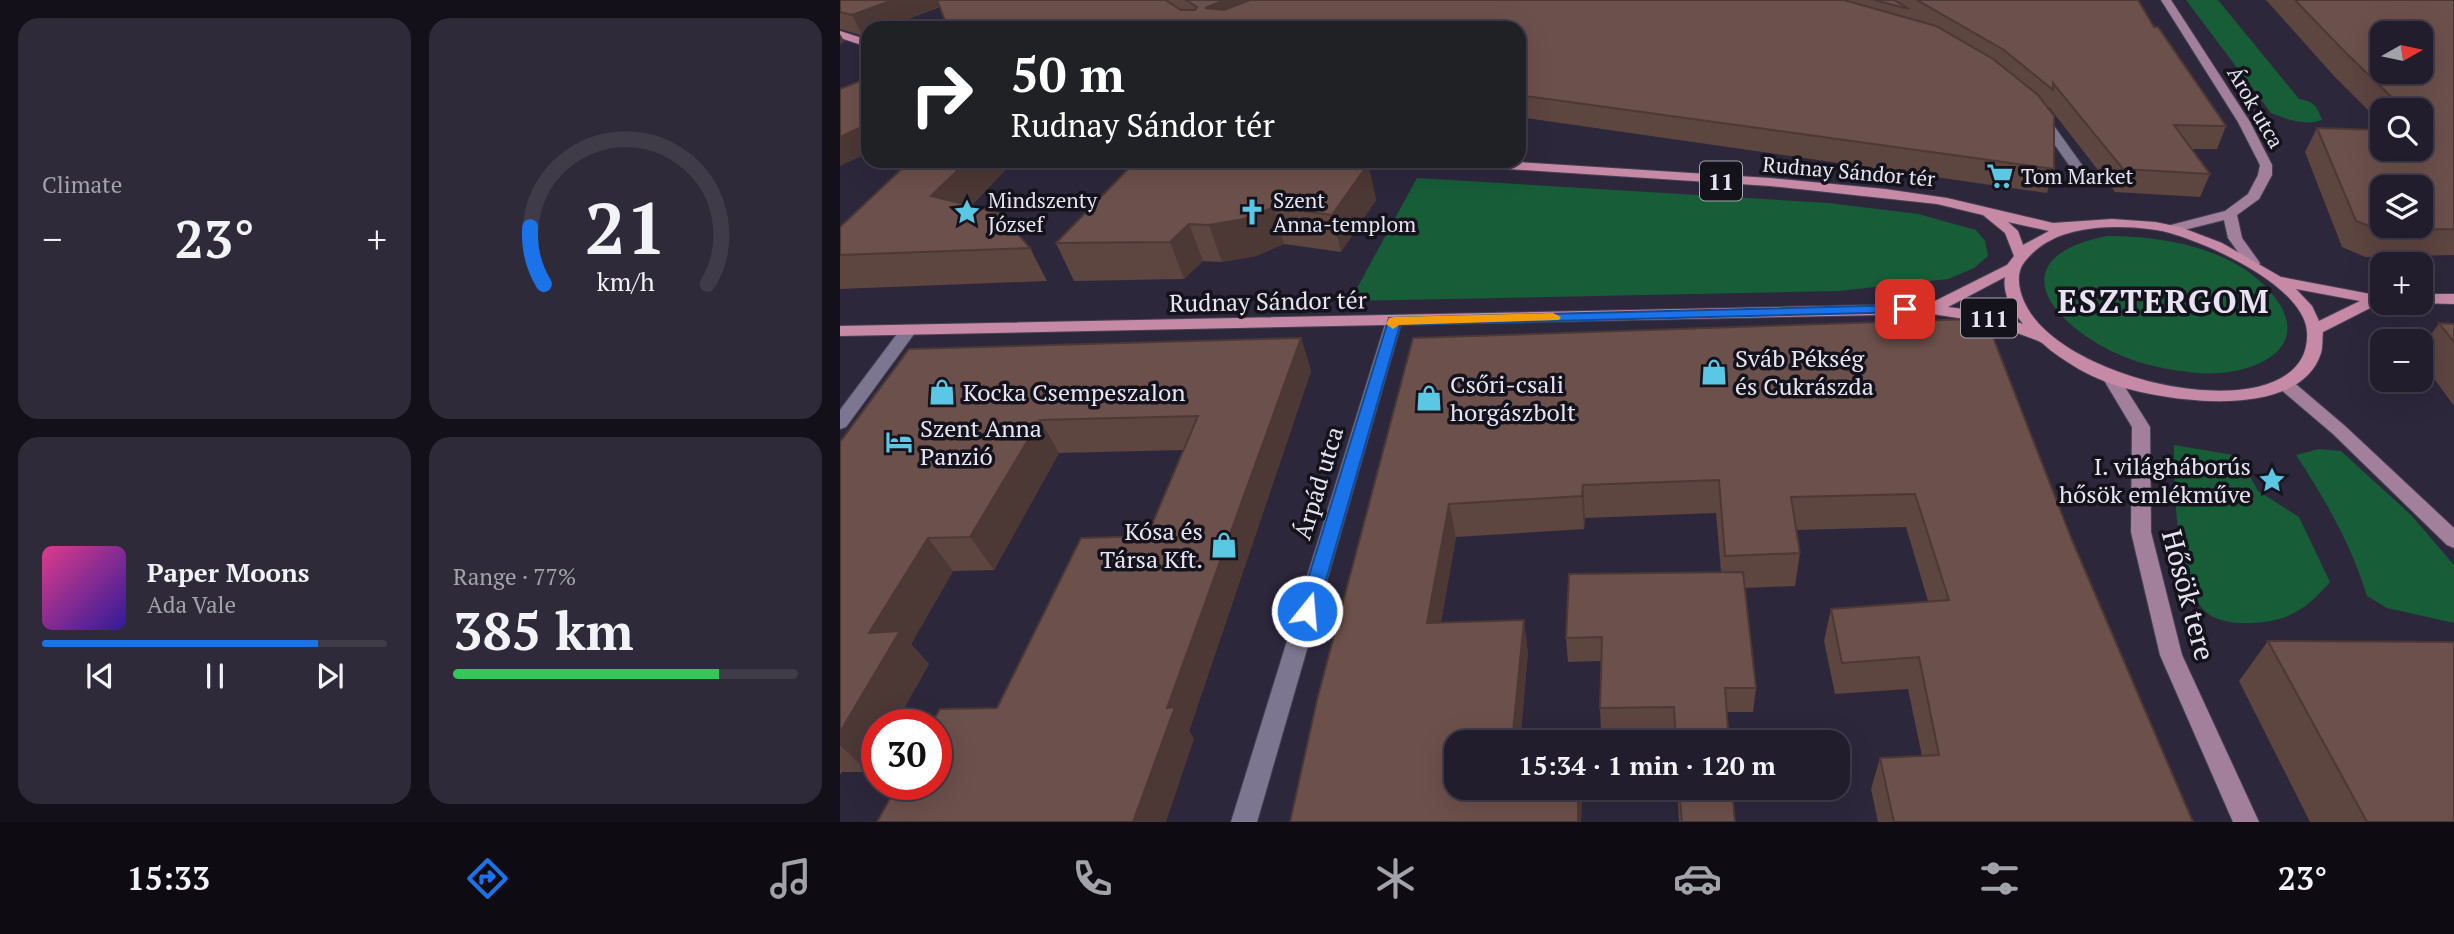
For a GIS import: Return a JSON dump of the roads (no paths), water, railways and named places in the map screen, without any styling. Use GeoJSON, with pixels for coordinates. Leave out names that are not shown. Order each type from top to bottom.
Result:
{"type":"FeatureCollection","features":[{"type":"Feature","properties":{"kind":"main road","name":"Árok utca"},"geometry":{"type":"LineString","coordinates":[[2166,0],[2244,122],[2266,165],[2265,175],[2254,196],[2230,214],[2172,229]]}},
{"type":"Feature","properties":{"kind":"main road"},"geometry":{"type":"LineString","coordinates":[[840,34],[861,42]]}},
{"type":"Feature","properties":{"kind":"main road","name":"Rudnay Sándor tér"},"geometry":{"type":"LineString","coordinates":[[1526,166],[1860,191],[1952,203],[2065,228],[2121,223],[2172,229]]}},
{"type":"Feature","properties":{"kind":"main road","name":"Rudnay Sándor tér"},"geometry":{"type":"LineString","coordinates":[[1987,212],[2011,231],[2019,253]]}},
{"type":"Feature","properties":{"kind":"main road"},"geometry":{"type":"LineString","coordinates":[[2230,214],[2235,238],[2253,263]]}},
{"type":"Feature","properties":{"kind":"main road","name":"11"},"geometry":{"type":"LineString","coordinates":[[2011,268],[2019,253],[2038,238],[2065,228]]}},
{"type":"Feature","properties":{"kind":"main road","name":"11"},"geometry":{"type":"LineString","coordinates":[[2172,229],[2253,263],[2280,281],[2302,305],[2314,330],[2370,303]]}},
{"type":"Feature","properties":{"kind":"main road"},"geometry":{"type":"LineString","coordinates":[[2011,268],[2011,290],[2021,314],[2044,338],[2073,359],[2110,377],[2158,391],[2206,397],[2249,394],[2285,383],[2304,369],[2314,350],[2314,330]]}},
{"type":"Feature","properties":{"kind":"main road","name":"111"},"geometry":{"type":"LineString","coordinates":[[1932,309],[2011,268]]}},
{"type":"Feature","properties":{"kind":"main road","name":"11"},"geometry":{"type":"LineString","coordinates":[[2280,281],[2370,298]]}},
{"type":"Feature","properties":{"kind":"main road"},"geometry":{"type":"LineString","coordinates":[[2433,299],[2454,299]]}},
{"type":"Feature","properties":{"kind":"main road","name":"Rudnay Sándor tér"},"geometry":{"type":"LineString","coordinates":[[909,330],[1932,309],[1987,317],[2044,338]]}},
{"type":"Feature","properties":{"kind":"main road","name":"111"},"geometry":{"type":"LineString","coordinates":[[840,331],[909,330]]}},
{"type":"Feature","properties":{"kind":"main road","name":"Hősök tere"},"geometry":{"type":"LineString","coordinates":[[2110,377],[2141,427],[2141,532],[2171,655],[2246,822]]}},
{"type":"Feature","properties":{"kind":"main road"},"geometry":{"type":"LineString","coordinates":[[2285,383],[2454,540]]}},
{"type":"Feature","properties":{"kind":"street"},"geometry":{"type":"LineString","coordinates":[[2029,105],[2076,165]]}},
{"type":"Feature","properties":{"kind":"street","name":"Árpád utca"},"geometry":{"type":"LineString","coordinates":[[1244,822],[1394,321]]}},
{"type":"Feature","properties":{"kind":"street"},"geometry":{"type":"LineString","coordinates":[[840,423],[909,330]]}},
{"type":"Feature","properties":{"kind":"place","name":"Tom Market"},"geometry":{"type":"Point","coordinates":[2000,176]}},
{"type":"Feature","properties":{"kind":"place","name":"Mindszenty József"},"geometry":{"type":"Point","coordinates":[967,212]}},
{"type":"Feature","properties":{"kind":"place","name":"Szent Anna-templom"},"geometry":{"type":"Point","coordinates":[1252,212]}},
{"type":"Feature","properties":{"kind":"place","name":"Sváb Pékség és Cukrászda"},"geometry":{"type":"Point","coordinates":[1714,372]}},
{"type":"Feature","properties":{"kind":"place","name":"Kocka Csempeszalon"},"geometry":{"type":"Point","coordinates":[942,392]}},
{"type":"Feature","properties":{"kind":"place","name":"Csőri-csali horgászbolt"},"geometry":{"type":"Point","coordinates":[1429,398]}},
{"type":"Feature","properties":{"kind":"place","name":"Szent Anna Panzió"},"geometry":{"type":"Point","coordinates":[899,442]}},
{"type":"Feature","properties":{"kind":"place","name":"I. világháborús hősök emlékműve"},"geometry":{"type":"Point","coordinates":[2272,480]}},
{"type":"Feature","properties":{"kind":"place","name":"Kósa és Társa Kft."},"geometry":{"type":"Point","coordinates":[1224,545]}},
{"type":"Feature","properties":{"kind":"district","name":"ESZTERGOM"},"geometry":{"type":"Point","coordinates":[2164,301]}}]}
